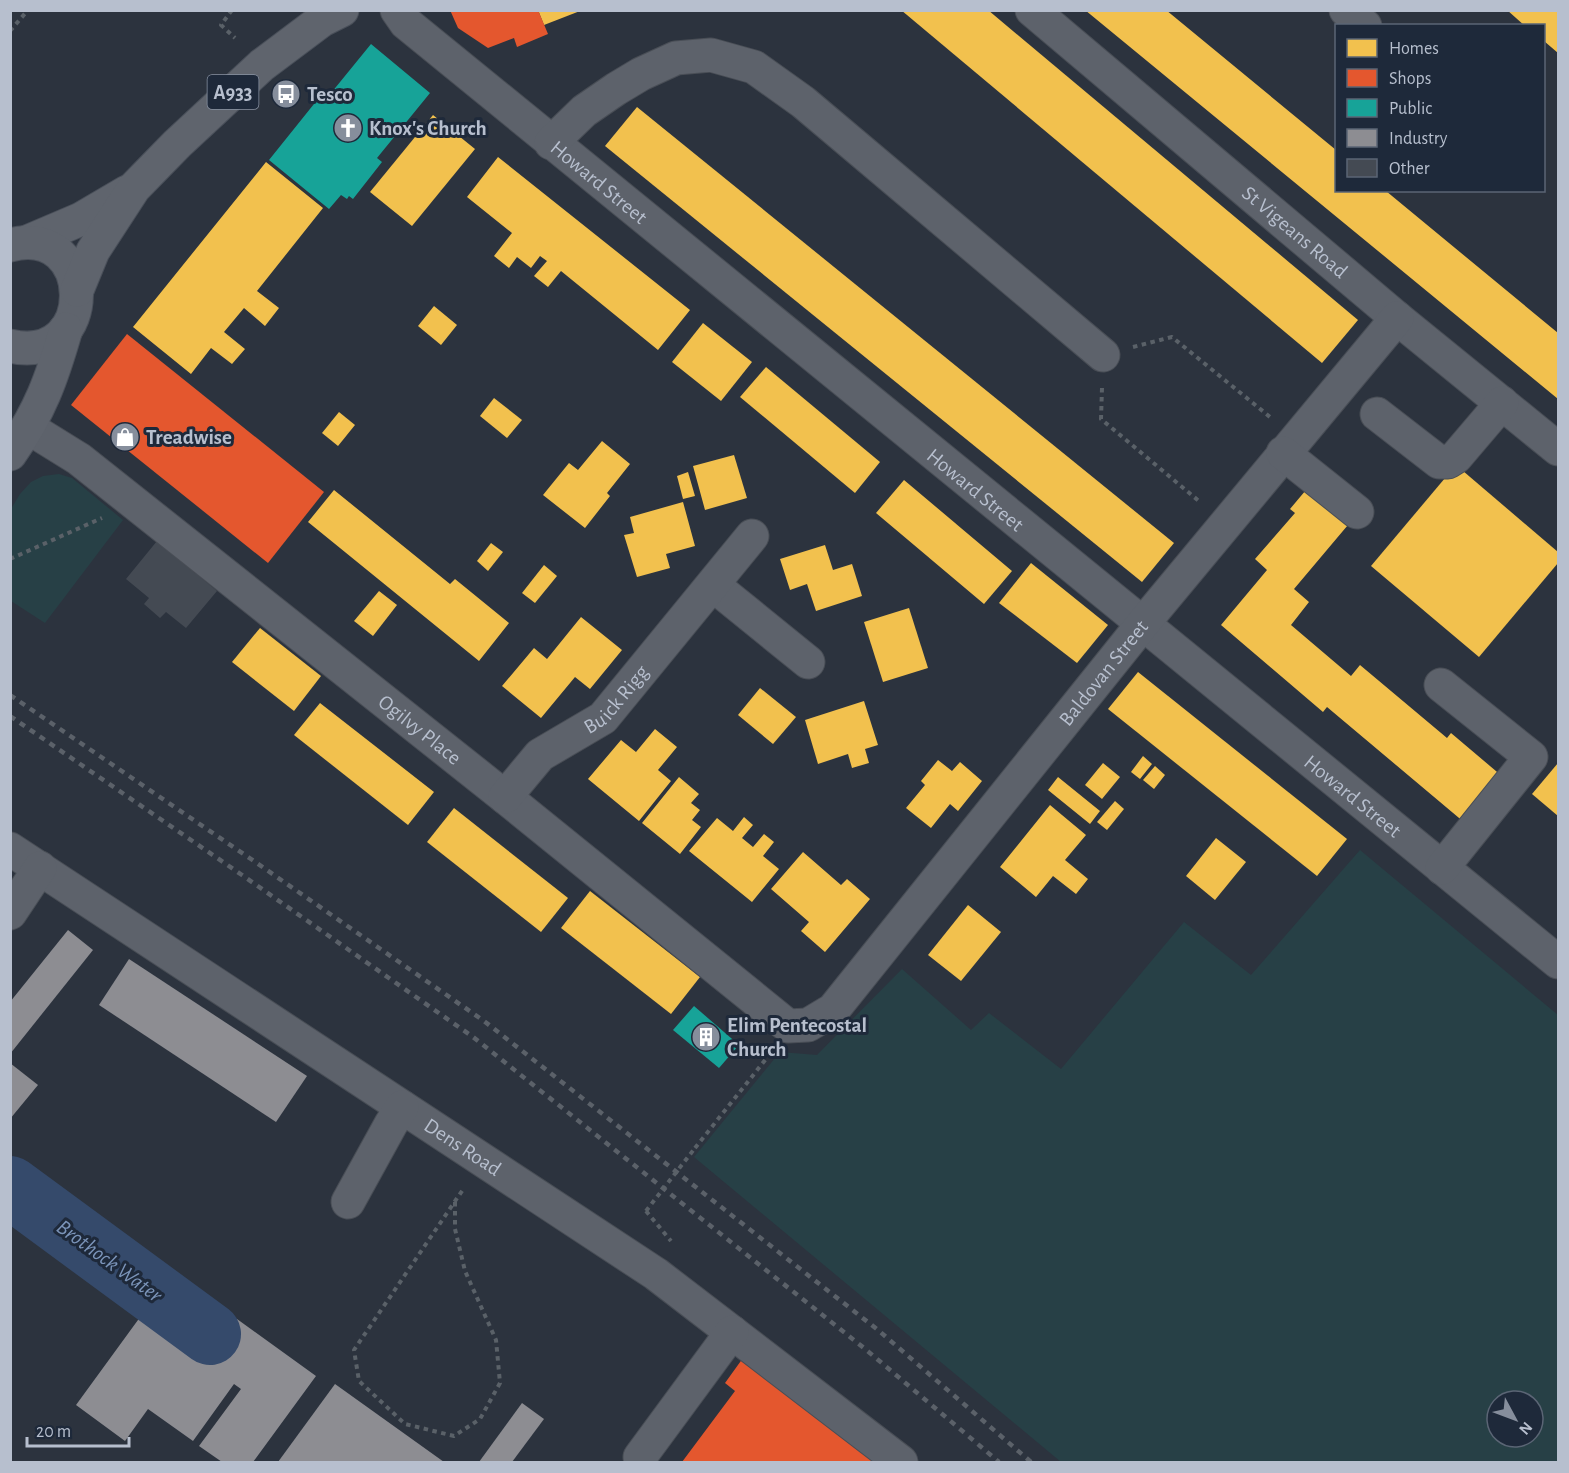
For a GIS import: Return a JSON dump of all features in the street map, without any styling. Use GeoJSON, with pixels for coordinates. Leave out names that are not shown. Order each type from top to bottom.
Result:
{"type":"FeatureCollection","features":[{"type":"Feature","properties":{"kind":"main road","name":"A933"},"geometry":{"type":"LineString","coordinates":[[77,290],[93,251],[134,188],[177,144],[262,65],[322,20],[342,10]]}},
{"type":"Feature","properties":{"kind":"main road","name":"A933"},"geometry":{"type":"LineString","coordinates":[[19,244],[81,219],[134,188]]}},
{"type":"Feature","properties":{"kind":"main road","name":"A933"},"geometry":{"type":"LineString","coordinates":[[19,244],[41,245],[55,251],[74,275],[77,290],[77,304],[66,329],[53,377],[20,441]]}},
{"type":"Feature","properties":{"kind":"main road"},"geometry":{"type":"LineString","coordinates":[[10,346],[22,349],[38,347],[53,340],[66,329]]}},
{"type":"Feature","properties":{"kind":"street","name":"Howard Street"},"geometry":{"type":"LineString","coordinates":[[397,10],[406,23],[551,143],[1141,626],[1558,962]]}},
{"type":"Feature","properties":{"kind":"street","name":"St Vigeans Road"},"geometry":{"type":"LineString","coordinates":[[1032,10],[1397,318],[1558,449]]}},
{"type":"Feature","properties":{"kind":"street"},"geometry":{"type":"LineString","coordinates":[[1346,10],[1363,24]]}},
{"type":"Feature","properties":{"kind":"street"},"geometry":{"type":"LineString","coordinates":[[551,143],[584,111],[616,88],[676,58],[711,55],[754,67],[803,102],[1103,355]]}},
{"type":"Feature","properties":{"kind":"street","name":"Baldovan Street"},"geometry":{"type":"LineString","coordinates":[[798,1025],[833,1010],[1141,626],[1397,318]]}},
{"type":"Feature","properties":{"kind":"street"},"geometry":{"type":"LineString","coordinates":[[1377,414],[1439,462],[1448,462],[1456,457],[1502,403]]}},
{"type":"Feature","properties":{"kind":"street","name":"Ogilvy Place"},"geometry":{"type":"LineString","coordinates":[[20,441],[79,459],[505,797],[798,1025]]}},
{"type":"Feature","properties":{"kind":"street"},"geometry":{"type":"LineString","coordinates":[[1290,446],[1357,512]]}},
{"type":"Feature","properties":{"kind":"street","name":"Buick Rigg"},"geometry":{"type":"LineString","coordinates":[[505,797],[540,756],[603,718],[752,536]]}},
{"type":"Feature","properties":{"kind":"street"},"geometry":{"type":"LineString","coordinates":[[713,585],[808,662]]}},
{"type":"Feature","properties":{"kind":"street"},"geometry":{"type":"LineString","coordinates":[[1441,685],[1531,757],[1442,868]]}},
{"type":"Feature","properties":{"kind":"street","name":"Dens Road"},"geometry":{"type":"LineString","coordinates":[[10,849],[656,1274],[901,1462]]}},
{"type":"Feature","properties":{"kind":"street"},"geometry":{"type":"LineString","coordinates":[[10,913],[40,868]]}},
{"type":"Feature","properties":{"kind":"street"},"geometry":{"type":"LineString","coordinates":[[348,1202],[402,1107]]}},
{"type":"Feature","properties":{"kind":"street"},"geometry":{"type":"LineString","coordinates":[[640,1458],[732,1332]]}},
{"type":"Feature","properties":{"kind":"path"},"geometry":{"type":"LineString","coordinates":[[10,31],[28,10]]}},
{"type":"Feature","properties":{"kind":"path"},"geometry":{"type":"LineString","coordinates":[[232,10],[221,25],[236,38]]}},
{"type":"Feature","properties":{"kind":"path"},"geometry":{"type":"LineString","coordinates":[[1226,523],[1101,419],[1103,355],[1173,337],[1290,446]]}},
{"type":"Feature","properties":{"kind":"path"},"geometry":{"type":"LineString","coordinates":[[10,560],[135,503]]}},
{"type":"Feature","properties":{"kind":"path"},"geometry":{"type":"LineString","coordinates":[[675,1245],[646,1211],[774,1049],[798,1025]]}},
{"type":"Feature","properties":{"kind":"path"},"geometry":{"type":"LineString","coordinates":[[455,1202],[455,1228],[465,1271],[496,1340],[500,1383],[480,1419],[454,1436],[405,1424],[359,1381],[354,1350],[455,1202],[483,1161]]}},
{"type":"Feature","properties":{"kind":"green space"},"geometry":{"type":"Polygon","coordinates":[[[59,474],[72,478],[123,520],[45,623],[11,601],[11,509],[31,482],[43,476],[59,474]]]}},
{"type":"Feature","properties":{"kind":"green space"},"geometry":{"type":"Polygon","coordinates":[[[1360,850],[1558,1015],[1558,1462],[1061,1462],[694,1157],[780,1052],[817,1055],[902,969],[971,1030],[989,1013],[1061,1069],[1184,922],[1251,975],[1360,850]]]}},
{"type":"Feature","properties":{"kind":"building: Homes"},"geometry":{"type":"Polygon","coordinates":[[[538,10],[580,10],[580,11],[544,25],[538,10]]]}},
{"type":"Feature","properties":{"kind":"building: Homes"},"geometry":{"type":"Polygon","coordinates":[[[901,10],[988,10],[1358,320],[1322,363],[901,10]]]}},
{"type":"Feature","properties":{"kind":"building: Homes"},"geometry":{"type":"Polygon","coordinates":[[[1085,10],[1166,10],[1335,149],[1335,192],[1387,192],[1558,333],[1558,399],[1085,10]]]}},
{"type":"Feature","properties":{"kind":"building: Homes"},"geometry":{"type":"Polygon","coordinates":[[[1507,10],[1558,10],[1558,53],[1545,42],[1545,24],[1523,24],[1507,10]]]}},
{"type":"Feature","properties":{"kind":"building: Homes"},"geometry":{"type":"Polygon","coordinates":[[[637,107],[1174,543],[1142,582],[605,146],[637,107]]]}},
{"type":"Feature","properties":{"kind":"building: Homes"},"geometry":{"type":"Polygon","coordinates":[[[433,115],[475,149],[412,226],[370,192],[433,115]]]}},
{"type":"Feature","properties":{"kind":"building: Homes"},"geometry":{"type":"Polygon","coordinates":[[[498,157],[690,310],[658,350],[561,271],[548,287],[534,276],[547,261],[540,256],[531,268],[517,257],[509,268],[494,256],[512,233],[467,197],[498,157]]]}},
{"type":"Feature","properties":{"kind":"building: Homes"},"geometry":{"type":"Polygon","coordinates":[[[266,162],[323,208],[257,291],[279,308],[265,326],[244,308],[224,332],[245,349],[232,364],[211,348],[191,374],[133,327],[266,162]]]}},
{"type":"Feature","properties":{"kind":"building: Homes"},"geometry":{"type":"Polygon","coordinates":[[[434,306],[457,325],[441,345],[418,326],[434,306]]]}},
{"type":"Feature","properties":{"kind":"building: Homes"},"geometry":{"type":"Polygon","coordinates":[[[703,323],[752,362],[721,401],[672,362],[703,323]]]}},
{"type":"Feature","properties":{"kind":"building: Homes"},"geometry":{"type":"Polygon","coordinates":[[[766,367],[880,462],[855,493],[740,397],[766,367]]]}},
{"type":"Feature","properties":{"kind":"building: Homes"},"geometry":{"type":"Polygon","coordinates":[[[494,398],[522,420],[507,438],[480,416],[494,398]]]}},
{"type":"Feature","properties":{"kind":"building: Homes"},"geometry":{"type":"Polygon","coordinates":[[[339,412],[355,425],[338,446],[322,433],[339,412]]]}},
{"type":"Feature","properties":{"kind":"building: Homes"},"geometry":{"type":"Polygon","coordinates":[[[602,441],[630,464],[607,493],[610,496],[585,528],[543,495],[569,463],[578,470],[602,441]]]}},
{"type":"Feature","properties":{"kind":"building: Homes"},"geometry":{"type":"Polygon","coordinates":[[[734,455],[747,498],[705,510],[693,466],[734,455]]]}},
{"type":"Feature","properties":{"kind":"building: Homes"},"geometry":{"type":"Polygon","coordinates":[[[1456,465],[1558,552],[1558,563],[1479,657],[1371,566],[1456,465]]]}},
{"type":"Feature","properties":{"kind":"building: Homes"},"geometry":{"type":"Polygon","coordinates":[[[688,472],[695,496],[683,499],[677,476],[688,472]]]}},
{"type":"Feature","properties":{"kind":"building: Homes"},"geometry":{"type":"Polygon","coordinates":[[[904,480],[1012,571],[984,604],[876,513],[904,480]]]}},
{"type":"Feature","properties":{"kind":"building: Homes"},"geometry":{"type":"Polygon","coordinates":[[[1311,484],[1353,519],[1294,589],[1309,602],[1291,625],[1351,676],[1360,665],[1447,738],[1451,733],[1503,777],[1465,823],[1327,707],[1323,712],[1221,625],[1267,570],[1255,559],[1295,513],[1290,509],[1311,484]]]}},
{"type":"Feature","properties":{"kind":"building: Homes"},"geometry":{"type":"Polygon","coordinates":[[[334,490],[450,584],[455,579],[509,623],[479,661],[308,522],[334,490]]]}},
{"type":"Feature","properties":{"kind":"building: Homes"},"geometry":{"type":"Polygon","coordinates":[[[683,502],[695,546],[666,554],[670,568],[637,577],[624,535],[634,533],[630,517],[683,502]]]}},
{"type":"Feature","properties":{"kind":"building: Homes"},"geometry":{"type":"Polygon","coordinates":[[[491,543],[503,552],[488,571],[477,561],[491,543]]]}},
{"type":"Feature","properties":{"kind":"building: Homes"},"geometry":{"type":"Polygon","coordinates":[[[825,545],[833,570],[852,564],[862,596],[816,611],[807,584],[790,590],[780,559],[825,545]]]}},
{"type":"Feature","properties":{"kind":"building: Homes"},"geometry":{"type":"Polygon","coordinates":[[[1031,563],[1108,625],[1077,663],[999,603],[1031,563]]]}},
{"type":"Feature","properties":{"kind":"building: Homes"},"geometry":{"type":"Polygon","coordinates":[[[544,565],[557,576],[535,603],[522,593],[544,565]]]}},
{"type":"Feature","properties":{"kind":"building: Homes"},"geometry":{"type":"Polygon","coordinates":[[[379,591],[397,605],[373,636],[354,621],[379,591]]]}},
{"type":"Feature","properties":{"kind":"building: Homes"},"geometry":{"type":"Polygon","coordinates":[[[909,608],[928,668],[883,682],[864,622],[909,608]]]}},
{"type":"Feature","properties":{"kind":"building: Homes"},"geometry":{"type":"Polygon","coordinates":[[[581,617],[622,650],[590,689],[575,677],[541,718],[502,686],[534,648],[547,659],[581,617]]]}},
{"type":"Feature","properties":{"kind":"building: Homes"},"geometry":{"type":"Polygon","coordinates":[[[260,628],[321,676],[294,711],[232,662],[260,628]]]}},
{"type":"Feature","properties":{"kind":"building: Homes"},"geometry":{"type":"Polygon","coordinates":[[[1138,672],[1347,839],[1317,876],[1108,709],[1138,672]]]}},
{"type":"Feature","properties":{"kind":"building: Homes"},"geometry":{"type":"Polygon","coordinates":[[[760,688],[796,717],[773,744],[738,715],[760,688]]]}},
{"type":"Feature","properties":{"kind":"building: Homes"},"geometry":{"type":"Polygon","coordinates":[[[864,701],[878,745],[865,749],[869,763],[852,768],[848,754],[818,764],[805,720],[864,701]]]}},
{"type":"Feature","properties":{"kind":"building: Homes"},"geometry":{"type":"Polygon","coordinates":[[[320,703],[434,792],[408,825],[294,735],[320,703]]]}},
{"type":"Feature","properties":{"kind":"building: Homes"},"geometry":{"type":"Polygon","coordinates":[[[655,729],[677,747],[658,770],[671,781],[639,821],[588,779],[621,740],[636,752],[655,729]]]}},
{"type":"Feature","properties":{"kind":"building: Homes"},"geometry":{"type":"Polygon","coordinates":[[[1143,756],[1152,764],[1140,779],[1131,772],[1143,756]]]}},
{"type":"Feature","properties":{"kind":"building: Homes"},"geometry":{"type":"Polygon","coordinates":[[[938,760],[952,771],[960,762],[982,781],[958,811],[950,804],[931,828],[906,808],[925,785],[921,781],[938,760]]]}},
{"type":"Feature","properties":{"kind":"building: Homes"},"geometry":{"type":"Polygon","coordinates":[[[1103,763],[1120,777],[1102,799],[1085,785],[1103,763]]]}},
{"type":"Feature","properties":{"kind":"building: Homes"},"geometry":{"type":"Polygon","coordinates":[[[1558,763],[1558,816],[1532,794],[1558,763]]]}},
{"type":"Feature","properties":{"kind":"building: Homes"},"geometry":{"type":"Polygon","coordinates":[[[1155,766],[1165,775],[1154,789],[1143,780],[1155,766]]]}},
{"type":"Feature","properties":{"kind":"building: Homes"},"geometry":{"type":"Polygon","coordinates":[[[679,777],[699,794],[691,803],[700,810],[692,820],[701,827],[680,854],[642,823],[679,777]]]}},
{"type":"Feature","properties":{"kind":"building: Homes"},"geometry":{"type":"Polygon","coordinates":[[[1058,777],[1100,811],[1090,824],[1048,790],[1058,777]]]}},
{"type":"Feature","properties":{"kind":"building: Homes"},"geometry":{"type":"Polygon","coordinates":[[[1115,801],[1124,809],[1107,830],[1097,822],[1115,801]]]}},
{"type":"Feature","properties":{"kind":"building: Homes"},"geometry":{"type":"Polygon","coordinates":[[[1050,805],[1086,835],[1065,860],[1088,879],[1076,894],[1053,876],[1036,897],[1000,867],[1050,805]]]}},
{"type":"Feature","properties":{"kind":"building: Homes"},"geometry":{"type":"Polygon","coordinates":[[[454,808],[568,898],[541,932],[427,842],[454,808]]]}},
{"type":"Feature","properties":{"kind":"building: Homes"},"geometry":{"type":"Polygon","coordinates":[[[744,817],[753,825],[742,838],[753,847],[764,834],[774,842],[763,856],[779,869],[752,902],[689,851],[717,818],[733,831],[744,817]]]}},
{"type":"Feature","properties":{"kind":"building: Homes"},"geometry":{"type":"Polygon","coordinates":[[[1216,838],[1246,862],[1215,900],[1186,876],[1216,838]]]}},
{"type":"Feature","properties":{"kind":"building: Homes"},"geometry":{"type":"Polygon","coordinates":[[[803,852],[841,885],[847,879],[870,899],[825,952],[801,931],[809,922],[771,889],[803,852]]]}},
{"type":"Feature","properties":{"kind":"building: Homes"},"geometry":{"type":"Polygon","coordinates":[[[590,891],[700,977],[671,1014],[561,928],[590,891]]]}},
{"type":"Feature","properties":{"kind":"building: Homes"},"geometry":{"type":"Polygon","coordinates":[[[968,905],[1001,932],[961,981],[928,955],[968,905]]]}},
{"type":"Feature","properties":{"kind":"building: Shops"},"geometry":{"type":"Polygon","coordinates":[[[450,10],[538,10],[548,34],[517,47],[514,38],[488,48],[458,28],[450,10]]]}},
{"type":"Feature","properties":{"kind":"building: Shops"},"geometry":{"type":"Polygon","coordinates":[[[127,334],[324,492],[268,563],[71,405],[127,334]]]}},
{"type":"Feature","properties":{"kind":"building: Shops"},"geometry":{"type":"Polygon","coordinates":[[[743,1358],[885,1462],[682,1462],[735,1391],[725,1383],[743,1358]]]}},
{"type":"Feature","properties":{"kind":"building: Public","name":"Knox's Church"},"geometry":{"type":"Polygon","coordinates":[[[371,44],[430,93],[377,158],[382,162],[353,199],[349,196],[347,199],[341,195],[329,209],[269,160],[322,94],[327,98],[371,44]]]}},
{"type":"Feature","properties":{"kind":"building: Public","name":"Elim Pentecostal Church"},"geometry":{"type":"Polygon","coordinates":[[[694,1006],[739,1045],[719,1068],[673,1030],[694,1006]]]}},
{"type":"Feature","properties":{"kind":"building: Industry"},"geometry":{"type":"Polygon","coordinates":[[[68,930],[93,950],[10,1054],[10,1002],[68,930]]]}},
{"type":"Feature","properties":{"kind":"building: Industry"},"geometry":{"type":"Polygon","coordinates":[[[129,959],[307,1076],[276,1122],[99,1005],[129,959]]]}},
{"type":"Feature","properties":{"kind":"building: Industry"},"geometry":{"type":"Polygon","coordinates":[[[10,1063],[38,1085],[10,1119],[10,1063]]]}},
{"type":"Feature","properties":{"kind":"building: Industry"},"geometry":{"type":"Polygon","coordinates":[[[154,1298],[207,1336],[204,1340],[215,1348],[237,1319],[316,1376],[253,1462],[222,1462],[199,1446],[241,1389],[234,1384],[193,1441],[148,1409],[125,1441],[76,1405],[154,1298]]]}},
{"type":"Feature","properties":{"kind":"building: Industry"},"geometry":{"type":"Polygon","coordinates":[[[335,1384],[444,1462],[278,1462],[335,1384]]]}},
{"type":"Feature","properties":{"kind":"building: Industry"},"geometry":{"type":"Polygon","coordinates":[[[522,1403],[544,1419],[512,1462],[479,1462],[522,1403]]]}},
{"type":"Feature","properties":{"kind":"building: Other"},"geometry":{"type":"Polygon","coordinates":[[[157,541],[217,591],[186,628],[166,612],[160,618],[144,604],[149,598],[126,579],[157,541]]]}},
{"type":"Feature","properties":{"kind":"waterway","name":"Brothock Water"},"geometry":{"type":"LineString","coordinates":[[10,1187],[210,1334]]}},
{"type":"Feature","properties":{"kind":"railway"},"geometry":{"type":"LineString","coordinates":[[10,695],[484,1021],[878,1330],[1031,1462]]}},
{"type":"Feature","properties":{"kind":"railway"},"geometry":{"type":"LineString","coordinates":[[10,716],[473,1037],[864,1348],[999,1462]]}},
{"type":"Feature","properties":{"kind":"place","name":"Tesco"},"geometry":{"type":"Point","coordinates":[286,94]}},
{"type":"Feature","properties":{"kind":"place","name":"Knox's Church"},"geometry":{"type":"Point","coordinates":[348,128]}},
{"type":"Feature","properties":{"kind":"place","name":"Treadwise"},"geometry":{"type":"Point","coordinates":[125,437]}},
{"type":"Feature","properties":{"kind":"place","name":"Elim Pentecostal Church"},"geometry":{"type":"Point","coordinates":[706,1037]}}]}
